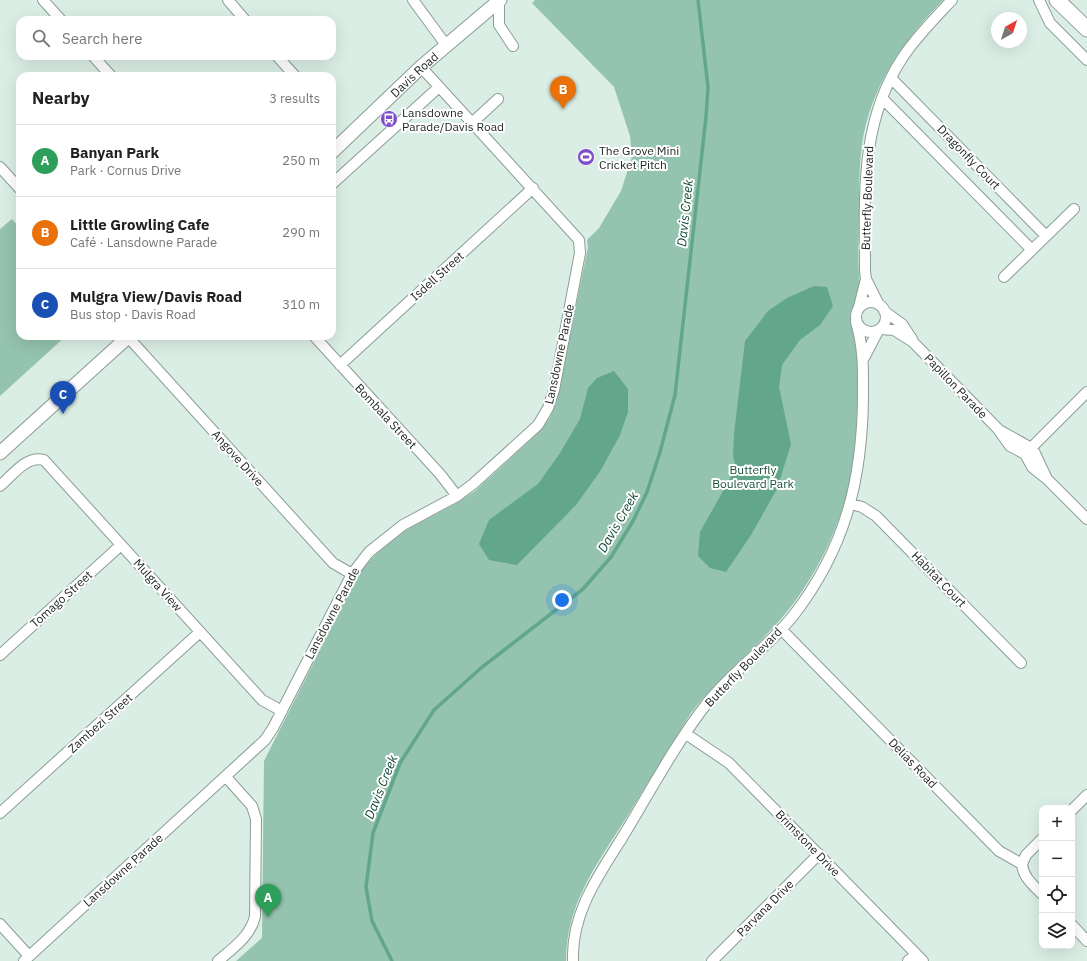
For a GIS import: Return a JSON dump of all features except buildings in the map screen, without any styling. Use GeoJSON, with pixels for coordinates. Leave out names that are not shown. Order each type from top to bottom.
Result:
{"type":"FeatureCollection","features":[{"type":"Feature","properties":{"kind":"main road"},"geometry":{"type":"LineString","coordinates":[[1057,0],[1087,29]]}},
{"type":"Feature","properties":{"kind":"street"},"geometry":{"type":"LineString","coordinates":[[43,0],[57,16]]}},
{"type":"Feature","properties":{"kind":"street"},"geometry":{"type":"LineString","coordinates":[[228,0],[242,16]]}},
{"type":"Feature","properties":{"kind":"street"},"geometry":{"type":"LineString","coordinates":[[413,0],[446,45]]}},
{"type":"Feature","properties":{"kind":"street"},"geometry":{"type":"LineString","coordinates":[[499,0],[499,25],[513,46]]}},
{"type":"Feature","properties":{"kind":"street","name":"Davis Road"},"geometry":{"type":"LineString","coordinates":[[336,148],[421,67],[499,0]]}},
{"type":"Feature","properties":{"kind":"street","name":"Butterfly Boulevard"},"geometry":{"type":"LineString","coordinates":[[859,307],[866,278],[867,156],[870,135],[882,98],[891,78],[913,42],[952,0]]}},
{"type":"Feature","properties":{"kind":"street"},"geometry":{"type":"LineString","coordinates":[[1039,0],[1050,22],[1087,60]]}},
{"type":"Feature","properties":{"kind":"street"},"geometry":{"type":"LineString","coordinates":[[97,60],[107,72]]}},
{"type":"Feature","properties":{"kind":"street"},"geometry":{"type":"LineString","coordinates":[[281,60],[291,72]]}},
{"type":"Feature","properties":{"kind":"street","name":"Lansdowne Parade"},"geometry":{"type":"LineString","coordinates":[[27,958],[265,740],[352,574],[369,552],[403,525],[457,496],[473,484],[538,425],[546,412],[554,390],[581,244],[576,236],[533,188],[421,67]]}},
{"type":"Feature","properties":{"kind":"street","name":"Dragonfly Court"},"geometry":{"type":"LineString","coordinates":[[891,78],[1046,236]]}},
{"type":"Feature","properties":{"kind":"street"},"geometry":{"type":"LineString","coordinates":[[336,180],[439,87]]}},
{"type":"Feature","properties":{"kind":"street","name":"Dragonfly Court"},"geometry":{"type":"LineString","coordinates":[[882,98],[1032,250]]}},
{"type":"Feature","properties":{"kind":"street"},"geometry":{"type":"LineString","coordinates":[[473,122],[498,99]]}},
{"type":"Feature","properties":{"kind":"street"},"geometry":{"type":"LineString","coordinates":[[0,166],[16,184]]}},
{"type":"Feature","properties":{"kind":"street","name":"Isdell Street"},"geometry":{"type":"LineString","coordinates":[[340,365],[533,188]]}},
{"type":"Feature","properties":{"kind":"street"},"geometry":{"type":"LineString","coordinates":[[1004,277],[1074,209]]}},
{"type":"Feature","properties":{"kind":"street","name":"Butterfly Boulevard"},"geometry":{"type":"LineString","coordinates":[[866,278],[882,308]]}},
{"type":"Feature","properties":{"kind":"street"},"geometry":{"type":"LineString","coordinates":[[871,302],[882,308],[885,321],[879,330],[867,332],[862,330],[856,322],[856,312],[859,307],[871,302]]}},
{"type":"Feature","properties":{"kind":"street","name":"Papillon Parade"},"geometry":{"type":"LineString","coordinates":[[882,308],[902,324],[914,342],[998,429],[1010,446],[1028,450],[1032,468],[1047,479],[1087,519]]}},
{"type":"Feature","properties":{"kind":"street","name":"Butterfly Boulevard"},"geometry":{"type":"LineString","coordinates":[[572,961],[575,932],[585,900],[686,734],[718,691],[781,629],[806,598],[830,557],[851,504],[856,482],[862,440],[864,358],[856,322]]}},
{"type":"Feature","properties":{"kind":"street","name":"Butterfly Boulevard"},"geometry":{"type":"LineString","coordinates":[[864,358],[879,330]]}},
{"type":"Feature","properties":{"kind":"street","name":"Papillon Parade"},"geometry":{"type":"LineString","coordinates":[[879,330],[894,330],[914,342]]}},
{"type":"Feature","properties":{"kind":"street"},"geometry":{"type":"LineString","coordinates":[[0,453],[125,340]]}},
{"type":"Feature","properties":{"kind":"street","name":"Angove Drive"},"geometry":{"type":"LineString","coordinates":[[133,340],[334,563],[352,574]]}},
{"type":"Feature","properties":{"kind":"street","name":"Bombala Street"},"geometry":{"type":"LineString","coordinates":[[318,340],[440,474],[457,496]]}},
{"type":"Feature","properties":{"kind":"street"},"geometry":{"type":"LineString","coordinates":[[1028,450],[1087,392]]}},
{"type":"Feature","properties":{"kind":"street","name":"Mulgra View"},"geometry":{"type":"LineString","coordinates":[[0,486],[26,462],[35,459],[46,462],[262,700],[282,710]]}},
{"type":"Feature","properties":{"kind":"street","name":"Habitat Court"},"geometry":{"type":"LineString","coordinates":[[851,504],[862,507],[876,516],[1021,663]]}},
{"type":"Feature","properties":{"kind":"street","name":"Tomago Street"},"geometry":{"type":"LineString","coordinates":[[0,654],[121,544]]}},
{"type":"Feature","properties":{"kind":"street","name":"Delias Road"},"geometry":{"type":"LineString","coordinates":[[781,629],[999,851],[1022,864]]}},
{"type":"Feature","properties":{"kind":"street","name":"Zambezi Street"},"geometry":{"type":"LineString","coordinates":[[0,814],[200,632]]}},
{"type":"Feature","properties":{"kind":"street","name":"Brimstone Drive"},"geometry":{"type":"LineString","coordinates":[[686,734],[729,763],[920,957]]}},
{"type":"Feature","properties":{"kind":"street"},"geometry":{"type":"LineString","coordinates":[[218,961],[252,928],[255,916],[256,819],[252,806],[226,777]]}},
{"type":"Feature","properties":{"kind":"street"},"geometry":{"type":"LineString","coordinates":[[1075,807],[1087,795]]}},
{"type":"Feature","properties":{"kind":"street"},"geometry":{"type":"LineString","coordinates":[[1039,891],[1028,880],[1022,869],[1022,864],[1026,855],[1041,841]]}},
{"type":"Feature","properties":{"kind":"street","name":"Parvana Drive"},"geometry":{"type":"LineString","coordinates":[[712,961],[819,854]]}},
{"type":"Feature","properties":{"kind":"street"},"geometry":{"type":"LineString","coordinates":[[0,924],[27,958]]}},
{"type":"Feature","properties":{"kind":"street"},"geometry":{"type":"LineString","coordinates":[[1075,928],[1087,941]]}},
{"type":"Feature","properties":{"kind":"street"},"geometry":{"type":"LineString","coordinates":[[908,961],[920,957]]}},
{"type":"Feature","properties":{"kind":"green space","name":"Butterfly Boulevard Park"},"geometry":{"type":"Polygon","coordinates":[[[535,0],[943,0],[902,48],[881,84],[866,123],[860,161],[859,187],[858,258],[860,284],[858,297],[850,315],[851,324],[858,343],[856,435],[852,468],[843,508],[836,528],[808,583],[771,630],[716,684],[691,713],[596,866],[578,901],[572,920],[567,940],[566,961],[236,961],[262,938],[264,761],[359,573],[377,553],[406,530],[455,504],[475,491],[541,430],[550,417],[556,403],[588,247],[587,240],[599,228],[621,191],[632,157],[630,136],[614,87],[532,3],[535,0]]]}},
{"type":"Feature","properties":{"kind":"green space"},"geometry":{"type":"Polygon","coordinates":[[[12,219],[16,224],[16,340],[62,340],[0,396],[0,229],[12,219]]]}},
{"type":"Feature","properties":{"kind":"shaded area"},"geometry":{"type":"Polygon","coordinates":[[[814,286],[827,287],[833,306],[820,325],[800,340],[782,365],[779,387],[791,444],[777,489],[751,535],[726,572],[710,568],[698,556],[700,532],[736,468],[733,456],[734,434],[745,341],[768,311],[787,298],[814,286]]]}},
{"type":"Feature","properties":{"kind":"shaded area"},"geometry":{"type":"Polygon","coordinates":[[[614,371],[628,389],[628,412],[620,435],[601,470],[576,505],[517,565],[489,560],[479,544],[489,520],[538,484],[560,453],[580,419],[588,388],[597,378],[614,371]]]}},
{"type":"Feature","properties":{"kind":"waterway","name":"Davis Creek"},"geometry":{"type":"LineString","coordinates":[[392,961],[372,921],[366,887],[373,833],[400,763],[434,710],[481,668],[583,589],[611,557],[633,521],[647,492],[660,452],[675,395],[706,117],[708,87],[698,0]]}},
{"type":"Feature","properties":{"kind":"place","name":"Little Growling Cafe"},"geometry":{"type":"Point","coordinates":[563,109]}},
{"type":"Feature","properties":{"kind":"place","name":"Lansdowne Parade/Davis Road"},"geometry":{"type":"Point","coordinates":[389,119]}},
{"type":"Feature","properties":{"kind":"place","name":"The Grove Mini Cricket Pitch"},"geometry":{"type":"Point","coordinates":[586,157]}},
{"type":"Feature","properties":{"kind":"place","name":"Mulgra View/Davis Road"},"geometry":{"type":"Point","coordinates":[63,414]}},
{"type":"Feature","properties":{"kind":"place","name":"Banyan Park"},"geometry":{"type":"Point","coordinates":[268,917]}}]}
